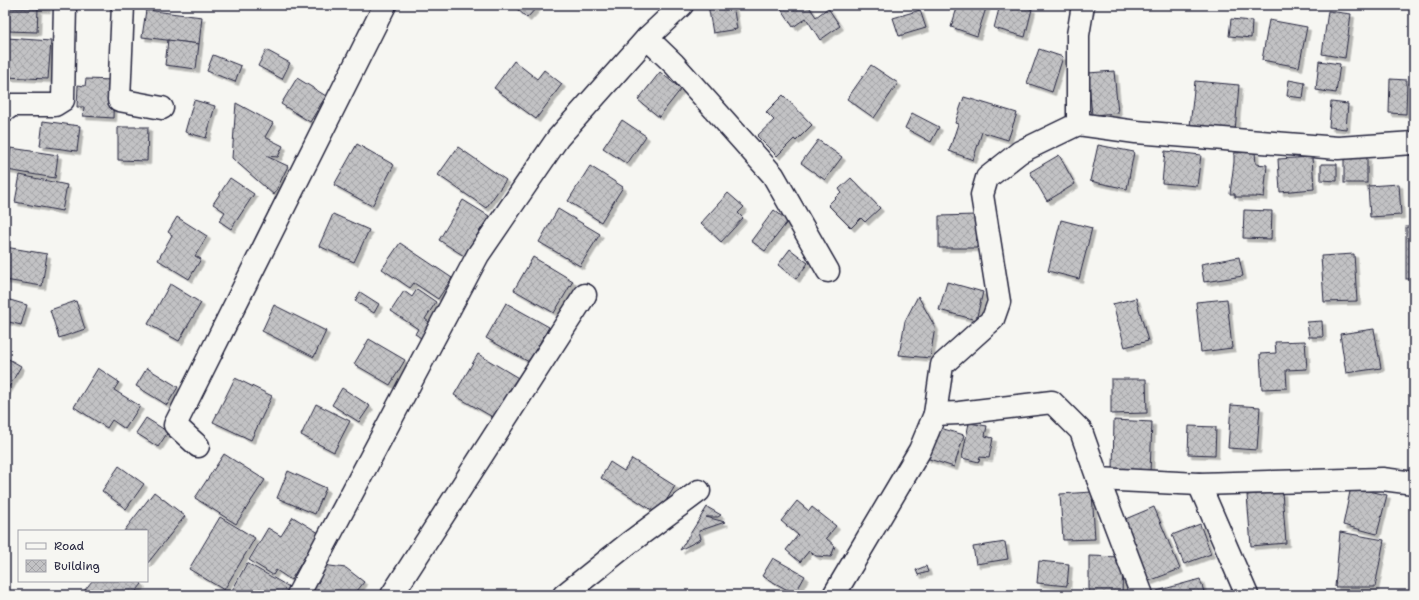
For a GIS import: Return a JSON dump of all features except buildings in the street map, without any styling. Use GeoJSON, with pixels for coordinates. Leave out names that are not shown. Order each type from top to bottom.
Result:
{"type":"FeatureCollection","features":[{"type":"Feature","properties":{"kind":"street"},"geometry":{"type":"LineString","coordinates":[[5,110],[12,105],[55,106],[63,100],[65,5]]}},
{"type":"Feature","properties":{"kind":"street"},"geometry":{"type":"LineString","coordinates":[[123,5],[119,100],[162,108]]}},
{"type":"Feature","properties":{"kind":"street"},"geometry":{"type":"LineString","coordinates":[[198,446],[175,425],[385,5]]}},
{"type":"Feature","properties":{"kind":"street"},"geometry":{"type":"LineString","coordinates":[[298,595],[478,254],[558,138],[647,38],[682,5]]}},
{"type":"Feature","properties":{"kind":"street"},"geometry":{"type":"LineString","coordinates":[[1078,124],[1078,35],[1083,5]]}},
{"type":"Feature","properties":{"kind":"street"},"geometry":{"type":"LineString","coordinates":[[647,38],[674,64],[773,175],[828,271]]}},
{"type":"Feature","properties":{"kind":"street"},"geometry":{"type":"LineString","coordinates":[[834,595],[920,450],[935,414],[942,365],[993,319],[999,302],[982,195],[987,178],[1020,152],[1078,124],[1136,132],[1338,148],[1414,143]]}},
{"type":"Feature","properties":{"kind":"street"},"geometry":{"type":"LineString","coordinates":[[392,595],[585,295]]}},
{"type":"Feature","properties":{"kind":"street"},"geometry":{"type":"LineString","coordinates":[[935,414],[960,413],[1052,402],[1082,432],[1098,479],[1142,595]]}},
{"type":"Feature","properties":{"kind":"street"},"geometry":{"type":"LineString","coordinates":[[1098,479],[1198,484],[1382,479],[1414,483]]}},
{"type":"Feature","properties":{"kind":"street"},"geometry":{"type":"LineString","coordinates":[[1198,484],[1247,595]]}},
{"type":"Feature","properties":{"kind":"street"},"geometry":{"type":"LineString","coordinates":[[564,595],[629,543],[699,491]]}}]}
